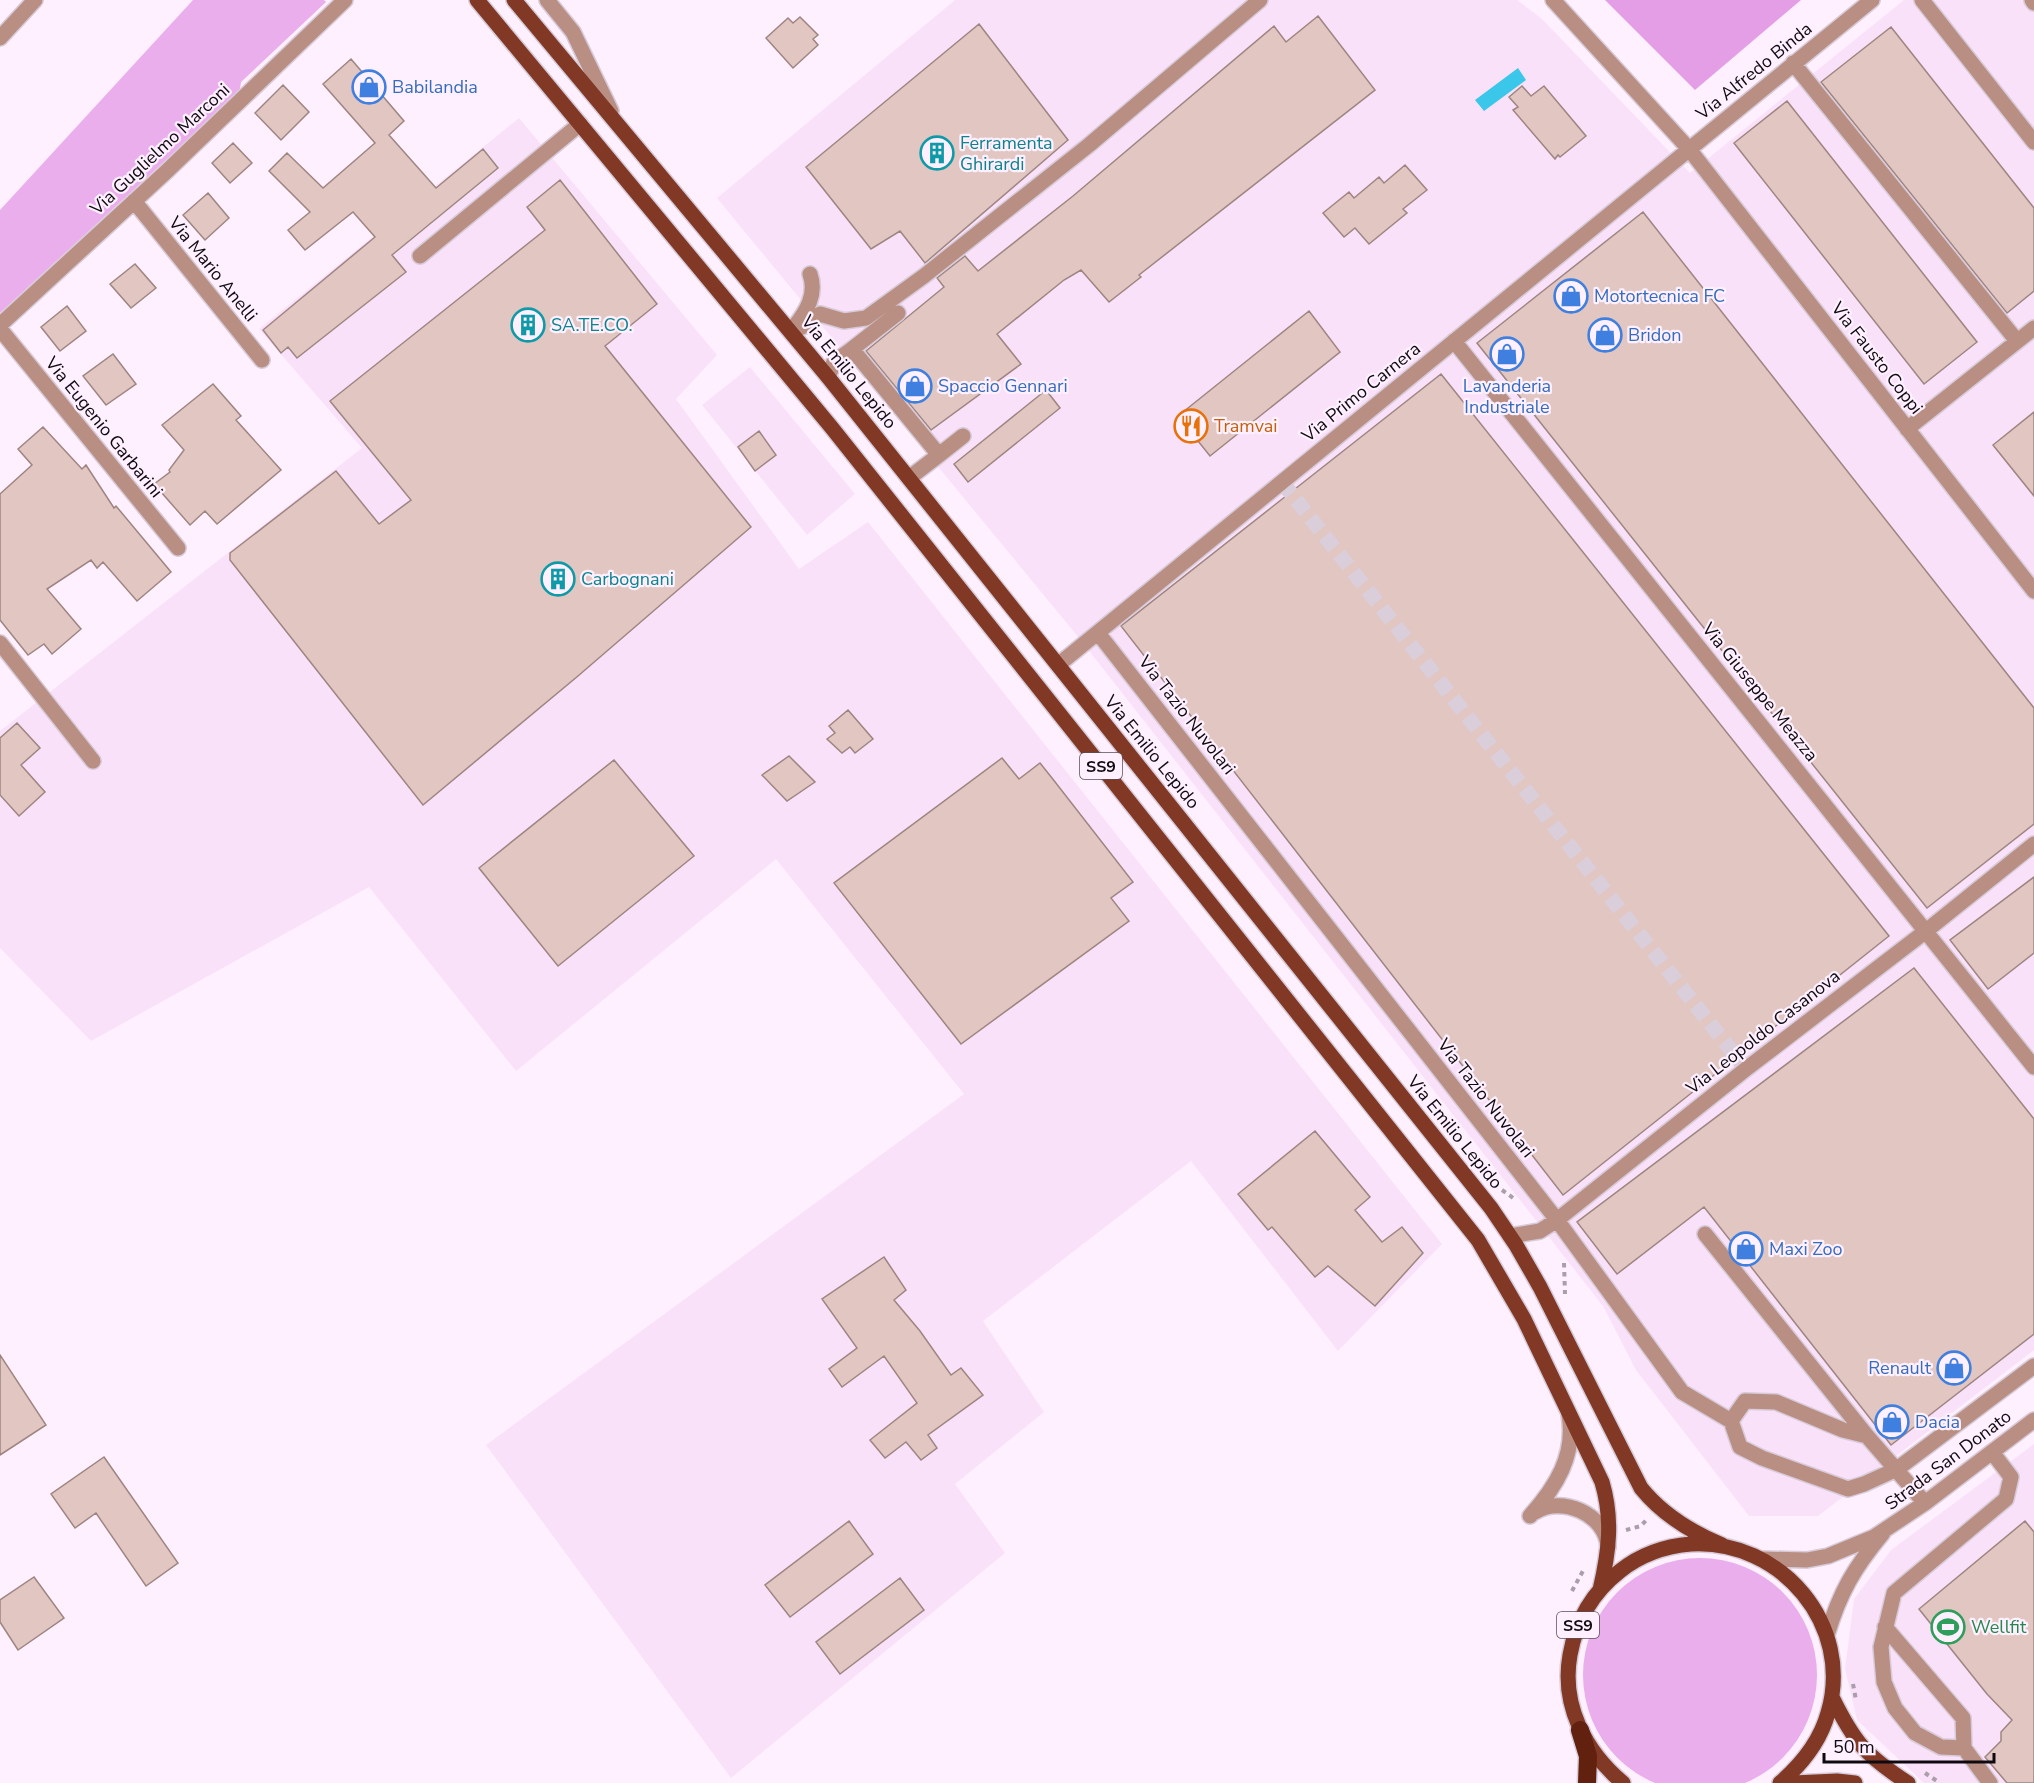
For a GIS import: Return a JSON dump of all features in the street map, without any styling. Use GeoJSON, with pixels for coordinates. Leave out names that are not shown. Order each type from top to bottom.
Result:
{"type":"FeatureCollection","features":[{"type":"Feature","properties":{"kind":"highway"},"geometry":{"type":"LineString","coordinates":[[1580,1730],[1588,1756],[1587,1783]]}},
{"type":"Feature","properties":{"kind":"main road","name":"SS9"},"geometry":{"type":"LineString","coordinates":[[477,0],[832,428],[1478,1240],[1507,1287],[1602,1482],[1609,1510],[1609,1544],[1600,1590]]}},
{"type":"Feature","properties":{"kind":"main road","name":"Via Emilio Lepido"},"geometry":{"type":"LineString","coordinates":[[514,0],[828,377],[1477,1190],[1510,1236],[1544,1296],[1641,1488],[1659,1507],[1697,1533],[1722,1545]]}},
{"type":"Feature","properties":{"kind":"main road","name":"SS9"},"geometry":{"type":"LineString","coordinates":[[1623,1783],[1595,1756],[1580,1730],[1571,1703],[1568,1664],[1578,1626],[1600,1590],[1627,1566],[1662,1549],[1682,1545],[1722,1545],[1762,1559],[1780,1570],[1808,1599],[1827,1635],[1834,1679],[1825,1722],[1814,1745],[1780,1783]]}},
{"type":"Feature","properties":{"kind":"main road","name":"SS9"},"geometry":{"type":"LineString","coordinates":[[1832,1697],[1850,1733],[1864,1750],[1908,1783]]}},
{"type":"Feature","properties":{"kind":"main road"},"geometry":{"type":"LineString","coordinates":[[1793,1783],[1837,1781],[1854,1783]]}},
{"type":"Feature","properties":{"kind":"street"},"geometry":{"type":"LineString","coordinates":[[0,38],[35,0]]}},
{"type":"Feature","properties":{"kind":"street","name":"Via Guglielmo Marconi"},"geometry":{"type":"LineString","coordinates":[[0,327],[345,0]]}},
{"type":"Feature","properties":{"kind":"street"},"geometry":{"type":"LineString","coordinates":[[548,0],[573,32],[604,99],[626,134]]}},
{"type":"Feature","properties":{"kind":"street"},"geometry":{"type":"LineString","coordinates":[[790,332],[804,326],[820,314],[844,321],[866,318],[924,276],[1089,145],[1260,0]]}},
{"type":"Feature","properties":{"kind":"street","name":"Via Fausto Coppi"},"geometry":{"type":"LineString","coordinates":[[1553,0],[1689,149],[2034,591]]}},
{"type":"Feature","properties":{"kind":"street","name":"Via Alfredo Binda"},"geometry":{"type":"LineString","coordinates":[[1689,149],[1872,0]]}},
{"type":"Feature","properties":{"kind":"street"},"geometry":{"type":"LineString","coordinates":[[1922,0],[2034,142]]}},
{"type":"Feature","properties":{"kind":"street"},"geometry":{"type":"LineString","coordinates":[[1793,63],[2017,341]]}},
{"type":"Feature","properties":{"kind":"street"},"geometry":{"type":"LineString","coordinates":[[420,256],[580,124]]}},
{"type":"Feature","properties":{"kind":"street","name":"Via Primo Carnera"},"geometry":{"type":"LineString","coordinates":[[1058,665],[1689,149]]}},
{"type":"Feature","properties":{"kind":"street","name":"Via Mario Anelli"},"geometry":{"type":"LineString","coordinates":[[134,201],[262,360]]}},
{"type":"Feature","properties":{"kind":"street"},"geometry":{"type":"LineString","coordinates":[[790,332],[807,309],[815,286],[810,274]]}},
{"type":"Feature","properties":{"kind":"street"},"geometry":{"type":"LineString","coordinates":[[828,377],[834,362],[898,313]]}},
{"type":"Feature","properties":{"kind":"street","name":"Via Eugenio Garbarini"},"geometry":{"type":"LineString","coordinates":[[0,327],[178,548]]}},
{"type":"Feature","properties":{"kind":"street"},"geometry":{"type":"LineString","coordinates":[[1907,429],[2034,328]]}},
{"type":"Feature","properties":{"kind":"street","name":"Via Giuseppe Meazza"},"geometry":{"type":"LineString","coordinates":[[1454,341],[2034,1067]]}},
{"type":"Feature","properties":{"kind":"street"},"geometry":{"type":"LineString","coordinates":[[852,349],[939,455]]}},
{"type":"Feature","properties":{"kind":"street"},"geometry":{"type":"LineString","coordinates":[[909,478],[963,436]]}},
{"type":"Feature","properties":{"kind":"street","name":"Via Tazio Nuvolari"},"geometry":{"type":"LineString","coordinates":[[1098,633],[1557,1220],[1682,1392],[1731,1421]]}},
{"type":"Feature","properties":{"kind":"street"},"geometry":{"type":"LineString","coordinates":[[0,643],[93,761]]}},
{"type":"Feature","properties":{"kind":"street","name":"Via Leopoldo Casanova"},"geometry":{"type":"LineString","coordinates":[[1510,1236],[1540,1231],[1557,1220],[2034,844]]}},
{"type":"Feature","properties":{"kind":"street"},"geometry":{"type":"LineString","coordinates":[[1705,1234],[1867,1436],[1925,1503]]}},
{"type":"Feature","properties":{"kind":"street"},"geometry":{"type":"LineString","coordinates":[[1867,1436],[1843,1430],[1776,1402],[1746,1401],[1731,1421],[1740,1447],[1762,1458],[1848,1489],[1897,1469],[2034,1366]]}},
{"type":"Feature","properties":{"kind":"street"},"geometry":{"type":"LineString","coordinates":[[1563,1398],[1570,1424],[1568,1453],[1557,1479],[1530,1516],[1540,1508],[1555,1504],[1578,1509],[1594,1519],[1609,1544]]}},
{"type":"Feature","properties":{"kind":"street","name":"Strada San Donato"},"geometry":{"type":"LineString","coordinates":[[1762,1559],[1807,1560],[1828,1556],[1885,1531],[2034,1420]]}},
{"type":"Feature","properties":{"kind":"street"},"geometry":{"type":"LineString","coordinates":[[1964,1748],[1941,1747],[1915,1733],[1895,1708],[1884,1682],[1881,1647],[1894,1593],[2006,1498],[2011,1477],[1992,1452]]}},
{"type":"Feature","properties":{"kind":"street","name":"Strada San Donato"},"geometry":{"type":"LineString","coordinates":[[1827,1635],[1848,1579],[1885,1531]]}},
{"type":"Feature","properties":{"kind":"street"},"geometry":{"type":"LineString","coordinates":[[1885,1626],[1963,1718],[1964,1748],[1990,1783]]}},
{"type":"Feature","properties":{"kind":"path"},"geometry":{"type":"LineString","coordinates":[[1609,1544],[1641,1526],[1659,1507]]}},
{"type":"Feature","properties":{"kind":"path"},"geometry":{"type":"LineString","coordinates":[[1572,1591],[1584,1570],[1585,1561]]}},
{"type":"Feature","properties":{"kind":"path"},"geometry":{"type":"LineString","coordinates":[[1852,1682],[1858,1709]]}},
{"type":"Feature","properties":{"kind":"path"},"geometry":{"type":"LineString","coordinates":[[1923,1772],[1940,1783]]}},
{"type":"Feature","properties":{"kind":"shaded area"},"geometry":{"type":"Polygon","coordinates":[[[193,0],[324,0],[326,2],[241,82],[240,89],[180,147],[0,313],[0,210],[193,0]]]}},
{"type":"Feature","properties":{"kind":"shaded area"},"geometry":{"type":"Polygon","coordinates":[[[955,0],[1517,0],[1542,19],[1690,173],[1904,0],[2034,0],[2034,1350],[1818,1516],[1749,1516],[1636,1370],[1603,1306],[1079,638],[717,198],[955,0]]]}},
{"type":"Feature","properties":{"kind":"shaded area"},"geometry":{"type":"Polygon","coordinates":[[[1605,0],[1801,0],[1695,90],[1605,0]]]}},
{"type":"Feature","properties":{"kind":"shaded area"},"geometry":{"type":"Polygon","coordinates":[[[519,118],[717,355],[676,399],[799,569],[868,522],[1442,1244],[1338,1351],[1191,1161],[983,1321],[1044,1412],[955,1484],[1005,1553],[731,1778],[486,1445],[964,1094],[776,859],[516,1071],[369,887],[91,1041],[0,948],[0,731],[362,448],[259,329],[519,118]]]}},
{"type":"Feature","properties":{"kind":"shaded area"},"geometry":{"type":"Polygon","coordinates":[[[750,367],[855,494],[807,535],[702,405],[750,367]]]}},
{"type":"Feature","properties":{"kind":"shaded area"},"geometry":{"type":"Polygon","coordinates":[[[2034,1444],[2034,1783],[1924,1783],[1857,1720],[1845,1669],[1854,1599],[1891,1550],[2034,1444]]]}},
{"type":"Feature","properties":{"kind":"shaded area"},"geometry":{"type":"Polygon","coordinates":[[[1689,1558],[1711,1558],[1745,1567],[1765,1578],[1783,1592],[1797,1610],[1808,1630],[1815,1652],[1817,1675],[1815,1698],[1808,1720],[1797,1740],[1783,1758],[1755,1778],[1734,1787],[1711,1792],[1689,1792],[1666,1787],[1645,1778],[1626,1766],[1609,1749],[1588,1709],[1583,1686],[1583,1664],[1588,1641],[1597,1620],[1609,1601],[1626,1584],[1666,1563],[1689,1558]]]}},
{"type":"Feature","properties":{"kind":"water"},"geometry":{"type":"Polygon","coordinates":[[[1518,68],[1526,80],[1484,111],[1475,100],[1518,68]]]}},
{"type":"Feature","properties":{"kind":"building"},"geometry":{"type":"Polygon","coordinates":[[[1318,16],[1375,90],[1139,275],[1141,277],[1109,302],[1081,270],[1064,280],[997,334],[1021,364],[931,430],[866,351],[944,287],[937,278],[965,256],[978,271],[1073,196],[1274,26],[1286,42],[1318,16]]]}},
{"type":"Feature","properties":{"kind":"building"},"geometry":{"type":"Polygon","coordinates":[[[800,17],[818,35],[813,39],[818,45],[793,68],[766,38],[788,18],[793,23],[800,17]]]}},
{"type":"Feature","properties":{"kind":"building","name":"Ferramenta Ghirardi"},"geometry":{"type":"Polygon","coordinates":[[[979,24],[1068,140],[925,263],[900,231],[871,249],[806,167],[979,24]]]}},
{"type":"Feature","properties":{"kind":"building"},"geometry":{"type":"Polygon","coordinates":[[[1891,27],[2034,208],[2034,291],[2007,313],[1821,82],[1891,27]]]}},
{"type":"Feature","properties":{"kind":"building"},"geometry":{"type":"Polygon","coordinates":[[[351,59],[404,121],[389,135],[436,188],[483,149],[498,168],[392,255],[406,272],[297,358],[288,347],[281,353],[263,330],[375,237],[353,212],[305,250],[288,230],[310,212],[269,171],[287,153],[323,188],[375,143],[323,84],[351,59]]]}},
{"type":"Feature","properties":{"kind":"building"},"geometry":{"type":"Polygon","coordinates":[[[283,85],[309,112],[281,140],[255,113],[283,85]]]}},
{"type":"Feature","properties":{"kind":"building"},"geometry":{"type":"Polygon","coordinates":[[[1522,86],[1531,96],[1544,86],[1586,136],[1555,159],[1513,110],[1518,107],[1509,97],[1522,86]]]}},
{"type":"Feature","properties":{"kind":"building"},"geometry":{"type":"Polygon","coordinates":[[[1787,101],[1977,342],[1924,384],[1734,143],[1787,101]]]}},
{"type":"Feature","properties":{"kind":"building"},"geometry":{"type":"Polygon","coordinates":[[[233,143],[252,163],[230,183],[212,163],[233,143]]]}},
{"type":"Feature","properties":{"kind":"building"},"geometry":{"type":"Polygon","coordinates":[[[1405,165],[1427,190],[1403,209],[1407,213],[1369,244],[1355,228],[1344,237],[1323,213],[1349,192],[1354,198],[1379,177],[1384,183],[1405,165]]]}},
{"type":"Feature","properties":{"kind":"building"},"geometry":{"type":"Polygon","coordinates":[[[560,180],[657,304],[605,346],[751,527],[578,676],[423,805],[230,560],[230,553],[336,471],[379,524],[411,500],[330,401],[545,230],[527,207],[560,180]]]}},
{"type":"Feature","properties":{"kind":"building"},"geometry":{"type":"Polygon","coordinates":[[[208,193],[229,218],[205,240],[183,215],[208,193]]]}},
{"type":"Feature","properties":{"kind":"building"},"geometry":{"type":"Polygon","coordinates":[[[1643,212],[2034,708],[2034,824],[1927,908],[1477,343],[1643,212]]]}},
{"type":"Feature","properties":{"kind":"building"},"geometry":{"type":"Polygon","coordinates":[[[135,264],[156,288],[131,308],[110,284],[135,264]]]}},
{"type":"Feature","properties":{"kind":"building"},"geometry":{"type":"Polygon","coordinates":[[[67,306],[86,331],[60,351],[41,327],[67,306]]]}},
{"type":"Feature","properties":{"kind":"building"},"geometry":{"type":"Polygon","coordinates":[[[1309,311],[1340,352],[1210,456],[1178,416],[1309,311]]]}},
{"type":"Feature","properties":{"kind":"building"},"geometry":{"type":"Polygon","coordinates":[[[113,354],[136,384],[106,405],[83,376],[113,354]]]}},
{"type":"Feature","properties":{"kind":"building"},"geometry":{"type":"Polygon","coordinates":[[[1441,374],[1889,936],[1563,1195],[1121,626],[1441,374]]]}},
{"type":"Feature","properties":{"kind":"building"},"geometry":{"type":"Polygon","coordinates":[[[213,384],[241,416],[236,420],[281,470],[217,524],[205,511],[190,525],[154,484],[170,472],[169,470],[184,450],[162,425],[213,384]]]}},
{"type":"Feature","properties":{"kind":"building"},"geometry":{"type":"Polygon","coordinates":[[[1046,390],[1060,408],[968,482],[954,464],[1046,390]]]}},
{"type":"Feature","properties":{"kind":"building"},"geometry":{"type":"Polygon","coordinates":[[[2034,412],[2034,496],[1993,445],[2034,412]]]}},
{"type":"Feature","properties":{"kind":"building"},"geometry":{"type":"Polygon","coordinates":[[[43,427],[82,469],[86,465],[114,508],[116,506],[171,572],[137,601],[103,562],[97,568],[91,560],[47,589],[81,629],[52,654],[44,644],[28,655],[0,620],[0,494],[32,465],[18,449],[43,427]]]}},
{"type":"Feature","properties":{"kind":"building"},"geometry":{"type":"Polygon","coordinates":[[[759,431],[776,455],[755,471],[738,447],[759,431]]]}},
{"type":"Feature","properties":{"kind":"building"},"geometry":{"type":"Polygon","coordinates":[[[848,710],[873,739],[855,753],[850,747],[842,753],[827,739],[835,733],[829,726],[848,710]]]}},
{"type":"Feature","properties":{"kind":"building"},"geometry":{"type":"Polygon","coordinates":[[[17,723],[40,748],[21,765],[45,792],[19,816],[0,795],[0,738],[17,723]]]}},
{"type":"Feature","properties":{"kind":"building"},"geometry":{"type":"Polygon","coordinates":[[[789,756],[815,782],[787,801],[762,775],[789,756]]]}},
{"type":"Feature","properties":{"kind":"building"},"geometry":{"type":"Polygon","coordinates":[[[1002,758],[1019,779],[1040,763],[1052,778],[1133,882],[1111,898],[1129,921],[961,1044],[834,883],[1002,758]]]}},
{"type":"Feature","properties":{"kind":"building"},"geometry":{"type":"Polygon","coordinates":[[[614,760],[694,856],[558,966],[479,868],[614,760]]]}},
{"type":"Feature","properties":{"kind":"building"},"geometry":{"type":"Polygon","coordinates":[[[2034,877],[2034,953],[1988,989],[1950,940],[2034,877]]]}},
{"type":"Feature","properties":{"kind":"building"},"geometry":{"type":"Polygon","coordinates":[[[1914,968],[2034,1119],[2034,1334],[1891,1445],[1704,1207],[1617,1274],[1577,1222],[1914,968]]]}},
{"type":"Feature","properties":{"kind":"building"},"geometry":{"type":"Polygon","coordinates":[[[1315,1131],[1370,1197],[1355,1210],[1382,1242],[1402,1227],[1423,1253],[1375,1306],[1328,1266],[1315,1277],[1272,1227],[1268,1230],[1238,1194],[1315,1131]]]}},
{"type":"Feature","properties":{"kind":"building"},"geometry":{"type":"Polygon","coordinates":[[[884,1257],[906,1290],[894,1300],[920,1331],[951,1375],[961,1368],[983,1395],[928,1435],[937,1448],[921,1460],[906,1442],[885,1458],[870,1440],[917,1403],[884,1356],[842,1387],[829,1369],[857,1348],[822,1299],[884,1257]]]}},
{"type":"Feature","properties":{"kind":"building"},"geometry":{"type":"Polygon","coordinates":[[[0,1355],[46,1425],[0,1455],[0,1355]]]}},
{"type":"Feature","properties":{"kind":"building"},"geometry":{"type":"Polygon","coordinates":[[[104,1457],[178,1563],[146,1586],[96,1513],[75,1528],[51,1494],[104,1457]]]}},
{"type":"Feature","properties":{"kind":"building"},"geometry":{"type":"Polygon","coordinates":[[[849,1521],[873,1554],[790,1617],[765,1585],[849,1521]]]}},
{"type":"Feature","properties":{"kind":"building"},"geometry":{"type":"Polygon","coordinates":[[[2025,1521],[2034,1532],[2034,1783],[2007,1783],[1985,1757],[2001,1741],[2001,1732],[2012,1720],[1987,1694],[1919,1609],[2025,1521]]]}},
{"type":"Feature","properties":{"kind":"building"},"geometry":{"type":"Polygon","coordinates":[[[34,1577],[64,1618],[18,1650],[0,1622],[0,1600],[34,1577]]]}},
{"type":"Feature","properties":{"kind":"building"},"geometry":{"type":"Polygon","coordinates":[[[900,1578],[924,1610],[840,1674],[816,1642],[900,1578]]]}},
{"type":"Feature","properties":{"kind":"tunnel"},"geometry":{"type":"LineString","coordinates":[[1282,482],[1746,1069]]}},
{"type":"Feature","properties":{"kind":"place","name":"Babilandia"},"geometry":{"type":"Point","coordinates":[369,87]}},
{"type":"Feature","properties":{"kind":"place","name":"Ferramenta Ghirardi"},"geometry":{"type":"Point","coordinates":[937,153]}},
{"type":"Feature","properties":{"kind":"place","name":"Motortecnica FC"},"geometry":{"type":"Point","coordinates":[1571,296]}},
{"type":"Feature","properties":{"kind":"place","name":"SA.TE.CO."},"geometry":{"type":"Point","coordinates":[528,325]}},
{"type":"Feature","properties":{"kind":"place","name":"Bridon"},"geometry":{"type":"Point","coordinates":[1605,335]}},
{"type":"Feature","properties":{"kind":"place","name":"Lavanderia Industriale"},"geometry":{"type":"Point","coordinates":[1507,354]}},
{"type":"Feature","properties":{"kind":"place","name":"Spaccio Gennari"},"geometry":{"type":"Point","coordinates":[915,386]}},
{"type":"Feature","properties":{"kind":"place","name":"Tramvai"},"geometry":{"type":"Point","coordinates":[1191,426]}},
{"type":"Feature","properties":{"kind":"place","name":"Carbognani"},"geometry":{"type":"Point","coordinates":[558,579]}},
{"type":"Feature","properties":{"kind":"place","name":"Maxi Zoo"},"geometry":{"type":"Point","coordinates":[1746,1249]}},
{"type":"Feature","properties":{"kind":"place","name":"Renault"},"geometry":{"type":"Point","coordinates":[1954,1368]}},
{"type":"Feature","properties":{"kind":"place","name":"Dacia"},"geometry":{"type":"Point","coordinates":[1892,1422]}},
{"type":"Feature","properties":{"kind":"place","name":"Wellfit"},"geometry":{"type":"Point","coordinates":[1948,1627]}}]}
